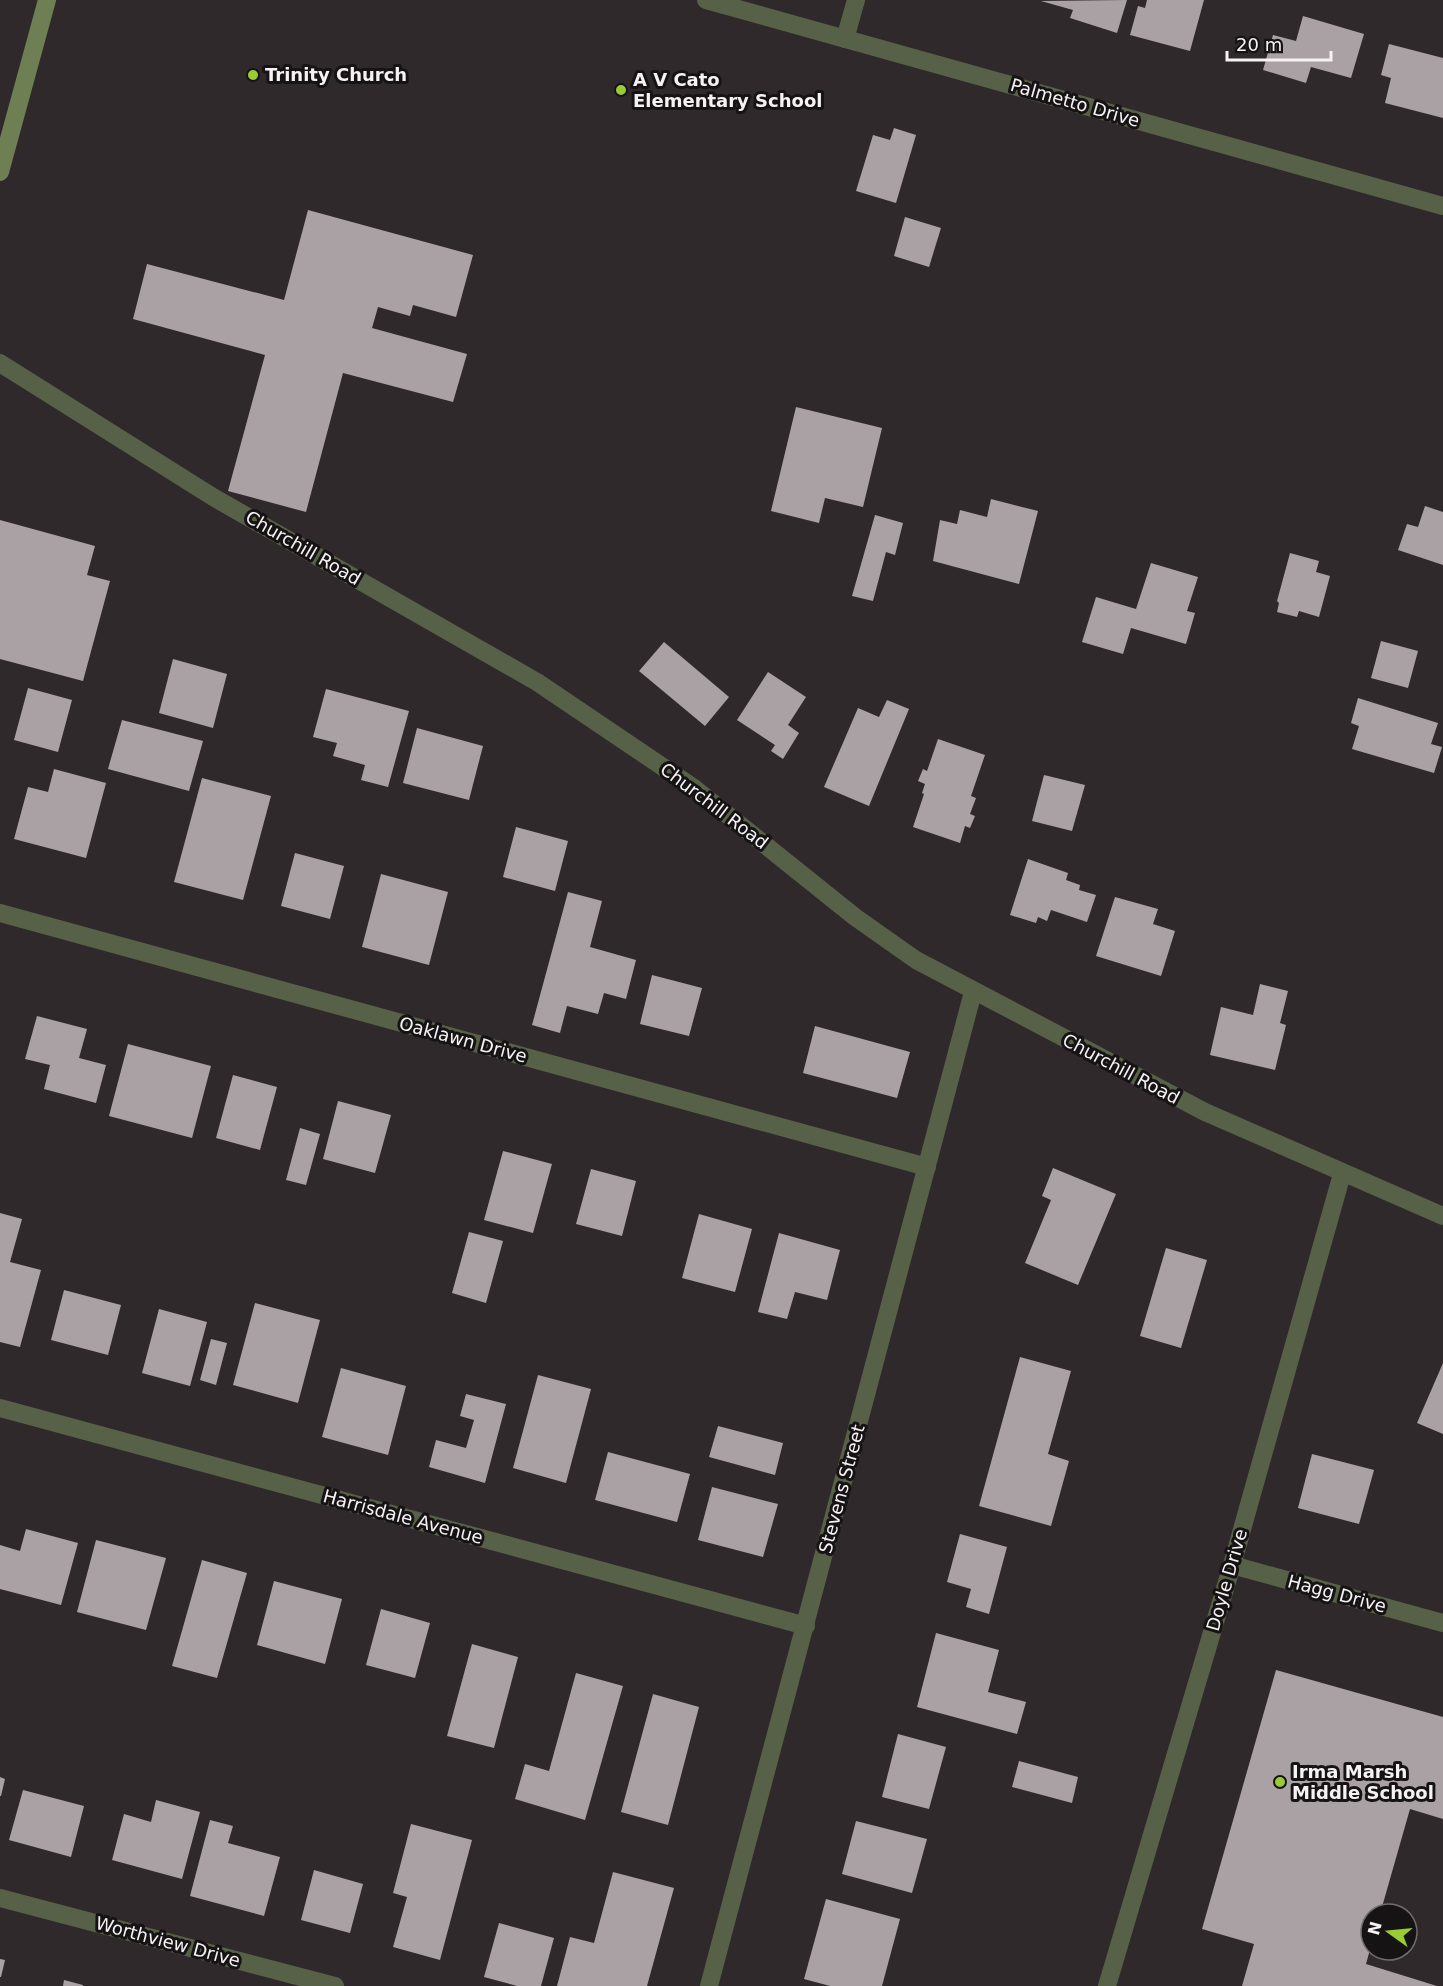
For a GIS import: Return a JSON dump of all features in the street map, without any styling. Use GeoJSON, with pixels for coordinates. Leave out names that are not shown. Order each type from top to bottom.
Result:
{"type":"FeatureCollection","features":[{"type":"Feature","properties":{"kind":"street"},"geometry":{"type":"LineString","coordinates":[[0,172],[47,0]]}},
{"type":"Feature","properties":{"kind":"street","name":"Palmetto Drive"},"geometry":{"type":"LineString","coordinates":[[706,0],[1443,206]]}},
{"type":"Feature","properties":{"kind":"street"},"geometry":{"type":"LineString","coordinates":[[845,39],[856,0]]}},
{"type":"Feature","properties":{"kind":"street","name":"Churchill Road"},"geometry":{"type":"LineString","coordinates":[[0,363],[213,497],[537,682],[694,788],[855,916],[916,960],[1205,1112],[1443,1216]]}},
{"type":"Feature","properties":{"kind":"street","name":"Oaklawn Drive"},"geometry":{"type":"LineString","coordinates":[[0,913],[927,1167]]}},
{"type":"Feature","properties":{"kind":"street","name":"Stevens Street"},"geometry":{"type":"LineString","coordinates":[[709,1986],[973,992]]}},
{"type":"Feature","properties":{"kind":"street","name":"Doyle Drive"},"geometry":{"type":"LineString","coordinates":[[1107,1986],[1232,1565],[1342,1173]]}},
{"type":"Feature","properties":{"kind":"street","name":"Harrisdale Avenue"},"geometry":{"type":"LineString","coordinates":[[0,1408],[806,1626]]}},
{"type":"Feature","properties":{"kind":"street","name":"Hagg Drive"},"geometry":{"type":"LineString","coordinates":[[1232,1565],[1443,1623]]}},
{"type":"Feature","properties":{"kind":"street","name":"Worthview Drive"},"geometry":{"type":"LineString","coordinates":[[0,1898],[335,1986]]}},
{"type":"Feature","properties":{"kind":"building"},"geometry":{"type":"Polygon","coordinates":[[[1127,0],[1117,33],[1070,18],[1073,10],[1041,1],[1127,0]]]}},
{"type":"Feature","properties":{"kind":"building"},"geometry":{"type":"Polygon","coordinates":[[[1147,0],[1204,0],[1190,51],[1130,35],[1138,6],[1145,8],[1147,0]]]}},
{"type":"Feature","properties":{"kind":"building"},"geometry":{"type":"Polygon","coordinates":[[[1303,16],[1364,34],[1351,78],[1311,67],[1306,83],[1263,70],[1273,35],[1296,41],[1303,16]]]}},
{"type":"Feature","properties":{"kind":"building"},"geometry":{"type":"Polygon","coordinates":[[[1389,44],[1443,58],[1443,118],[1385,103],[1391,78],[1381,75],[1389,44]]]}},
{"type":"Feature","properties":{"kind":"building"},"geometry":{"type":"Polygon","coordinates":[[[894,128],[916,135],[896,203],[856,191],[873,135],[890,140],[894,128]]]}},
{"type":"Feature","properties":{"kind":"building"},"geometry":{"type":"Polygon","coordinates":[[[308,210],[473,255],[456,317],[413,305],[410,316],[378,307],[372,328],[467,354],[453,402],[343,373],[306,512],[228,491],[265,355],[133,319],[147,264],[284,300],[308,210]]]}},
{"type":"Feature","properties":{"kind":"building"},"geometry":{"type":"Polygon","coordinates":[[[905,217],[941,228],[929,267],[894,256],[905,217]]]}},
{"type":"Feature","properties":{"kind":"building"},"geometry":{"type":"Polygon","coordinates":[[[796,407],[882,428],[863,507],[825,498],[819,523],[771,511],[796,407]]]}},
{"type":"Feature","properties":{"kind":"building"},"geometry":{"type":"Polygon","coordinates":[[[991,499],[1038,511],[1019,584],[933,561],[940,520],[957,524],[960,510],[987,517],[991,499]]]}},
{"type":"Feature","properties":{"kind":"building"},"geometry":{"type":"Polygon","coordinates":[[[1425,506],[1443,512],[1443,565],[1398,550],[1407,524],[1418,527],[1425,506]]]}},
{"type":"Feature","properties":{"kind":"building"},"geometry":{"type":"Polygon","coordinates":[[[875,515],[903,523],[895,555],[886,552],[873,601],[852,596],[875,515]]]}},
{"type":"Feature","properties":{"kind":"building"},"geometry":{"type":"Polygon","coordinates":[[[0,520],[95,546],[87,575],[110,581],[83,681],[0,659],[0,520]]]}},
{"type":"Feature","properties":{"kind":"building"},"geometry":{"type":"Polygon","coordinates":[[[1290,553],[1319,561],[1316,572],[1330,576],[1319,617],[1299,611],[1297,617],[1277,612],[1279,603],[1277,601],[1290,553]]]}},
{"type":"Feature","properties":{"kind":"building"},"geometry":{"type":"Polygon","coordinates":[[[1151,563],[1198,577],[1187,611],[1195,613],[1186,644],[1131,628],[1123,654],[1082,642],[1096,597],[1136,609],[1151,563]]]}},
{"type":"Feature","properties":{"kind":"building"},"geometry":{"type":"Polygon","coordinates":[[[1381,641],[1418,651],[1408,688],[1371,678],[1381,641]]]}},
{"type":"Feature","properties":{"kind":"building"},"geometry":{"type":"Polygon","coordinates":[[[664,642],[729,697],[705,726],[639,671],[664,642]]]}},
{"type":"Feature","properties":{"kind":"building"},"geometry":{"type":"Polygon","coordinates":[[[173,659],[227,674],[213,728],[159,713],[173,659]]]}},
{"type":"Feature","properties":{"kind":"building"},"geometry":{"type":"Polygon","coordinates":[[[768,672],[806,697],[788,725],[799,733],[783,759],[771,751],[775,745],[737,720],[768,672]]]}},
{"type":"Feature","properties":{"kind":"building"},"geometry":{"type":"Polygon","coordinates":[[[28,688],[72,700],[58,752],[14,740],[28,688]]]}},
{"type":"Feature","properties":{"kind":"building"},"geometry":{"type":"Polygon","coordinates":[[[326,689],[409,711],[388,787],[361,780],[365,765],[333,756],[337,743],[313,737],[326,689]]]}},
{"type":"Feature","properties":{"kind":"building"},"geometry":{"type":"Polygon","coordinates":[[[1358,698],[1438,723],[1431,744],[1442,747],[1434,773],[1352,749],[1359,726],[1351,723],[1358,698]]]}},
{"type":"Feature","properties":{"kind":"building"},"geometry":{"type":"Polygon","coordinates":[[[887,700],[909,709],[869,806],[824,787],[858,708],[879,717],[887,700]]]}},
{"type":"Feature","properties":{"kind":"building"},"geometry":{"type":"Polygon","coordinates":[[[122,720],[203,741],[189,791],[108,769],[122,720]]]}},
{"type":"Feature","properties":{"kind":"building"},"geometry":{"type":"Polygon","coordinates":[[[417,728],[483,746],[469,800],[403,783],[417,728]]]}},
{"type":"Feature","properties":{"kind":"building"},"geometry":{"type":"Polygon","coordinates":[[[938,739],[985,755],[971,796],[976,798],[970,814],[975,816],[970,828],[965,826],[960,843],[913,827],[924,794],[922,793],[925,784],[918,781],[923,769],[927,771],[938,739]]]}},
{"type":"Feature","properties":{"kind":"building"},"geometry":{"type":"Polygon","coordinates":[[[54,769],[106,783],[86,858],[14,839],[28,787],[48,792],[54,769]]]}},
{"type":"Feature","properties":{"kind":"building"},"geometry":{"type":"Polygon","coordinates":[[[1044,775],[1085,785],[1072,831],[1032,821],[1044,775]]]}},
{"type":"Feature","properties":{"kind":"building"},"geometry":{"type":"Polygon","coordinates":[[[202,778],[271,796],[243,900],[174,882],[202,778]]]}},
{"type":"Feature","properties":{"kind":"building"},"geometry":{"type":"Polygon","coordinates":[[[516,827],[568,841],[555,891],[503,877],[516,827]]]}},
{"type":"Feature","properties":{"kind":"building"},"geometry":{"type":"Polygon","coordinates":[[[295,853],[344,866],[330,919],[281,906],[295,853]]]}},
{"type":"Feature","properties":{"kind":"building"},"geometry":{"type":"Polygon","coordinates":[[[1028,859],[1068,873],[1066,880],[1080,885],[1079,890],[1096,895],[1087,922],[1051,910],[1047,921],[1038,917],[1036,923],[1010,915],[1028,859]]]}},
{"type":"Feature","properties":{"kind":"building"},"geometry":{"type":"Polygon","coordinates":[[[381,874],[448,892],[429,965],[362,947],[381,874]]]}},
{"type":"Feature","properties":{"kind":"building"},"geometry":{"type":"Polygon","coordinates":[[[568,892],[602,901],[590,947],[636,960],[626,999],[604,993],[598,1014],[567,1006],[560,1033],[532,1025],[568,892]]]}},
{"type":"Feature","properties":{"kind":"building"},"geometry":{"type":"Polygon","coordinates":[[[1115,897],[1158,909],[1153,924],[1175,931],[1161,976],[1096,956],[1115,897]]]}},
{"type":"Feature","properties":{"kind":"building"},"geometry":{"type":"Polygon","coordinates":[[[652,975],[702,988],[689,1036],[640,1024],[652,975]]]}},
{"type":"Feature","properties":{"kind":"building"},"geometry":{"type":"Polygon","coordinates":[[[1260,984],[1288,991],[1280,1023],[1286,1025],[1275,1070],[1210,1055],[1221,1007],[1253,1015],[1260,984]]]}},
{"type":"Feature","properties":{"kind":"building"},"geometry":{"type":"Polygon","coordinates":[[[37,1016],[87,1029],[79,1058],[106,1065],[96,1103],[44,1089],[50,1065],[25,1059],[37,1016]]]}},
{"type":"Feature","properties":{"kind":"building"},"geometry":{"type":"Polygon","coordinates":[[[815,1026],[910,1052],[897,1098],[803,1073],[815,1026]]]}},
{"type":"Feature","properties":{"kind":"building"},"geometry":{"type":"Polygon","coordinates":[[[128,1044],[211,1066],[192,1138],[109,1116],[128,1044]]]}},
{"type":"Feature","properties":{"kind":"building"},"geometry":{"type":"Polygon","coordinates":[[[233,1075],[277,1087],[260,1150],[216,1138],[233,1075]]]}},
{"type":"Feature","properties":{"kind":"building"},"geometry":{"type":"Polygon","coordinates":[[[338,1101],[391,1115],[375,1173],[323,1159],[338,1101]]]}},
{"type":"Feature","properties":{"kind":"building"},"geometry":{"type":"Polygon","coordinates":[[[300,1128],[320,1134],[306,1185],[286,1180],[300,1128]]]}},
{"type":"Feature","properties":{"kind":"building"},"geometry":{"type":"Polygon","coordinates":[[[503,1151],[552,1164],[533,1233],[484,1220],[503,1151]]]}},
{"type":"Feature","properties":{"kind":"building"},"geometry":{"type":"Polygon","coordinates":[[[1053,1168],[1116,1194],[1078,1285],[1025,1263],[1051,1200],[1042,1196],[1053,1168]]]}},
{"type":"Feature","properties":{"kind":"building"},"geometry":{"type":"Polygon","coordinates":[[[591,1169],[636,1181],[622,1236],[576,1224],[591,1169]]]}},
{"type":"Feature","properties":{"kind":"building"},"geometry":{"type":"Polygon","coordinates":[[[0,1213],[22,1219],[10,1262],[41,1270],[20,1347],[0,1342],[0,1213]]]}},
{"type":"Feature","properties":{"kind":"building"},"geometry":{"type":"Polygon","coordinates":[[[699,1214],[752,1229],[735,1292],[682,1278],[699,1214]]]}},
{"type":"Feature","properties":{"kind":"building"},"geometry":{"type":"Polygon","coordinates":[[[469,1232],[503,1241],[486,1303],[452,1293],[469,1232]]]}},
{"type":"Feature","properties":{"kind":"building"},"geometry":{"type":"Polygon","coordinates":[[[779,1233],[840,1250],[827,1300],[795,1292],[787,1319],[758,1312],[779,1233]]]}},
{"type":"Feature","properties":{"kind":"building"},"geometry":{"type":"Polygon","coordinates":[[[1166,1248],[1207,1260],[1181,1348],[1140,1336],[1166,1248]]]}},
{"type":"Feature","properties":{"kind":"building"},"geometry":{"type":"Polygon","coordinates":[[[64,1290],[121,1305],[108,1355],[51,1340],[64,1290]]]}},
{"type":"Feature","properties":{"kind":"building"},"geometry":{"type":"Polygon","coordinates":[[[255,1303],[320,1320],[298,1403],[233,1385],[255,1303]]]}},
{"type":"Feature","properties":{"kind":"building"},"geometry":{"type":"Polygon","coordinates":[[[159,1309],[207,1322],[190,1386],[142,1373],[159,1309]]]}},
{"type":"Feature","properties":{"kind":"building"},"geometry":{"type":"Polygon","coordinates":[[[211,1339],[227,1343],[216,1385],[200,1380],[211,1339]]]}},
{"type":"Feature","properties":{"kind":"building"},"geometry":{"type":"Polygon","coordinates":[[[1020,1357],[1071,1371],[1048,1454],[1069,1461],[1051,1526],[979,1506],[1020,1357]]]}},
{"type":"Feature","properties":{"kind":"building"},"geometry":{"type":"Polygon","coordinates":[[[1443,1363],[1443,1434],[1417,1423],[1443,1363]]]}},
{"type":"Feature","properties":{"kind":"building"},"geometry":{"type":"Polygon","coordinates":[[[341,1368],[406,1386],[388,1455],[322,1437],[341,1368]]]}},
{"type":"Feature","properties":{"kind":"building"},"geometry":{"type":"Polygon","coordinates":[[[538,1375],[591,1389],[566,1483],[513,1468],[538,1375]]]}},
{"type":"Feature","properties":{"kind":"building"},"geometry":{"type":"Polygon","coordinates":[[[466,1394],[506,1404],[485,1483],[429,1467],[436,1440],[466,1448],[474,1420],[460,1416],[466,1394]]]}},
{"type":"Feature","properties":{"kind":"building"},"geometry":{"type":"Polygon","coordinates":[[[718,1426],[783,1443],[775,1475],[709,1457],[718,1426]]]}},
{"type":"Feature","properties":{"kind":"building"},"geometry":{"type":"Polygon","coordinates":[[[608,1452],[690,1474],[677,1522],[595,1500],[608,1452]]]}},
{"type":"Feature","properties":{"kind":"building"},"geometry":{"type":"Polygon","coordinates":[[[1312,1454],[1374,1470],[1359,1524],[1298,1508],[1312,1454]]]}},
{"type":"Feature","properties":{"kind":"building"},"geometry":{"type":"Polygon","coordinates":[[[712,1487],[778,1504],[763,1557],[698,1540],[712,1487]]]}},
{"type":"Feature","properties":{"kind":"building"},"geometry":{"type":"Polygon","coordinates":[[[26,1529],[78,1543],[61,1605],[0,1589],[0,1545],[20,1551],[26,1529]]]}},
{"type":"Feature","properties":{"kind":"building"},"geometry":{"type":"Polygon","coordinates":[[[960,1534],[1007,1547],[989,1614],[966,1607],[971,1589],[947,1582],[960,1534]]]}},
{"type":"Feature","properties":{"kind":"building"},"geometry":{"type":"Polygon","coordinates":[[[96,1540],[166,1558],[146,1630],[77,1612],[96,1540]]]}},
{"type":"Feature","properties":{"kind":"building"},"geometry":{"type":"Polygon","coordinates":[[[202,1560],[247,1573],[217,1678],[172,1666],[202,1560]]]}},
{"type":"Feature","properties":{"kind":"building"},"geometry":{"type":"Polygon","coordinates":[[[274,1581],[342,1599],[325,1664],[257,1645],[274,1581]]]}},
{"type":"Feature","properties":{"kind":"building"},"geometry":{"type":"Polygon","coordinates":[[[381,1609],[430,1623],[415,1678],[366,1665],[381,1609]]]}},
{"type":"Feature","properties":{"kind":"building"},"geometry":{"type":"Polygon","coordinates":[[[936,1633],[999,1650],[988,1692],[1026,1702],[1017,1734],[917,1707],[936,1633]]]}},
{"type":"Feature","properties":{"kind":"building"},"geometry":{"type":"Polygon","coordinates":[[[472,1644],[518,1657],[494,1748],[447,1736],[472,1644]]]}},
{"type":"Feature","properties":{"kind":"building"},"geometry":{"type":"Polygon","coordinates":[[[1276,1670],[1443,1717],[1443,1819],[1410,1809],[1383,1902],[1359,1902],[1359,1962],[1367,1962],[1366,1964],[1437,1986],[1242,1986],[1254,1944],[1202,1929],[1276,1670]]]}},
{"type":"Feature","properties":{"kind":"building"},"geometry":{"type":"Polygon","coordinates":[[[576,1673],[623,1686],[585,1820],[515,1799],[525,1764],[549,1771],[576,1673]]]}},
{"type":"Feature","properties":{"kind":"building"},"geometry":{"type":"Polygon","coordinates":[[[653,1694],[699,1707],[668,1825],[621,1812],[653,1694]]]}},
{"type":"Feature","properties":{"kind":"building"},"geometry":{"type":"Polygon","coordinates":[[[898,1734],[946,1747],[929,1809],[882,1797],[898,1734]]]}},
{"type":"Feature","properties":{"kind":"building"},"geometry":{"type":"Polygon","coordinates":[[[1019,1761],[1078,1777],[1072,1803],[1012,1787],[1019,1761]]]}},
{"type":"Feature","properties":{"kind":"building"},"geometry":{"type":"Polygon","coordinates":[[[0,1777],[5,1779],[1,1796],[0,1796],[0,1777]]]}},
{"type":"Feature","properties":{"kind":"building"},"geometry":{"type":"Polygon","coordinates":[[[23,1790],[84,1806],[71,1857],[9,1840],[23,1790]]]}},
{"type":"Feature","properties":{"kind":"building"},"geometry":{"type":"Polygon","coordinates":[[[156,1800],[200,1812],[182,1879],[112,1860],[124,1814],[151,1822],[156,1800]]]}},
{"type":"Feature","properties":{"kind":"building"},"geometry":{"type":"Polygon","coordinates":[[[210,1820],[233,1826],[228,1843],[280,1857],[264,1916],[190,1896],[210,1820]]]}},
{"type":"Feature","properties":{"kind":"building"},"geometry":{"type":"Polygon","coordinates":[[[856,1821],[927,1839],[912,1893],[842,1874],[856,1821]]]}},
{"type":"Feature","properties":{"kind":"building"},"geometry":{"type":"Polygon","coordinates":[[[411,1824],[472,1840],[440,1960],[393,1947],[407,1897],[393,1893],[411,1824]]]}},
{"type":"Feature","properties":{"kind":"building"},"geometry":{"type":"Polygon","coordinates":[[[314,1870],[363,1884],[350,1933],[301,1920],[314,1870]]]}},
{"type":"Feature","properties":{"kind":"building"},"geometry":{"type":"Polygon","coordinates":[[[613,1872],[674,1888],[647,1986],[557,1986],[570,1937],[594,1943],[613,1872]]]}},
{"type":"Feature","properties":{"kind":"building"},"geometry":{"type":"Polygon","coordinates":[[[826,1899],[900,1919],[882,1986],[830,1986],[804,1979],[826,1899]]]}},
{"type":"Feature","properties":{"kind":"building"},"geometry":{"type":"Polygon","coordinates":[[[499,1923],[554,1938],[541,1986],[517,1986],[484,1977],[499,1923]]]}},
{"type":"Feature","properties":{"kind":"building"},"geometry":{"type":"Polygon","coordinates":[[[0,1959],[5,1960],[1,1977],[0,1977],[0,1959]]]}},
{"type":"Feature","properties":{"kind":"building"},"geometry":{"type":"Polygon","coordinates":[[[64,1980],[83,1985],[83,1986],[63,1986],[64,1980]]]}},
{"type":"Feature","properties":{"kind":"place","name":"Trinity Church"},"geometry":{"type":"Point","coordinates":[253,75]}},
{"type":"Feature","properties":{"kind":"place","name":"A V Cato Elementary School"},"geometry":{"type":"Point","coordinates":[621,90]}},
{"type":"Feature","properties":{"kind":"place","name":"Irma Marsh Middle School"},"geometry":{"type":"Point","coordinates":[1280,1782]}}]}
